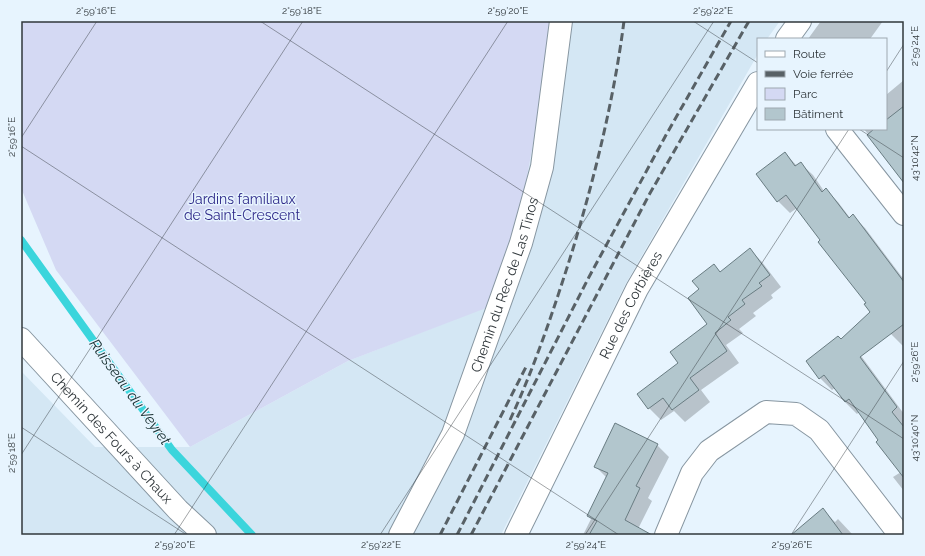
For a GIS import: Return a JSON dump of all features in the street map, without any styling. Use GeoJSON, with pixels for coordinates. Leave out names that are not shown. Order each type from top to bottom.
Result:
{"type":"FeatureCollection","features":[{"type":"Feature","properties":{"kind":"street","name":"Chemin du Rec de Las Tinos"},"geometry":{"type":"LineString","coordinates":[[400,535],[453,434],[521,244],[542,167],[561,21]]}},
{"type":"Feature","properties":{"kind":"street"},"geometry":{"type":"LineString","coordinates":[[788,38],[800,21]]}},
{"type":"Feature","properties":{"kind":"street","name":"Rue des Corbières"},"geometry":{"type":"LineString","coordinates":[[516,535],[637,289],[757,85]]}},
{"type":"Feature","properties":{"kind":"street"},"geometry":{"type":"LineString","coordinates":[[838,130],[904,214]]}},
{"type":"Feature","properties":{"kind":"street","name":"Chemin des Fours à Chaux"},"geometry":{"type":"LineString","coordinates":[[21,339],[178,510],[205,535]]}},
{"type":"Feature","properties":{"kind":"street"},"geometry":{"type":"LineString","coordinates":[[666,535],[692,472],[709,451],[766,412],[796,414],[819,430],[900,535]]}},
{"type":"Feature","properties":{"kind":"shaded area"},"geometry":{"type":"Polygon","coordinates":[[[553,21],[780,21],[768,38],[757,38],[757,56],[625,285],[501,535],[21,535],[21,371],[95,447],[190,447],[348,361],[494,304],[526,182],[543,90],[553,21]]]}},
{"type":"Feature","properties":{"kind":"green space","name":"Jardins familiaux de Saint-Crescent"},"geometry":{"type":"Polygon","coordinates":[[[21,21],[553,21],[543,90],[526,182],[494,305],[348,361],[190,447],[56,270],[21,188],[21,21]]]}},
{"type":"Feature","properties":{"kind":"building"},"geometry":{"type":"Polygon","coordinates":[[[904,106],[904,183],[867,135],[873,130],[887,130],[887,119],[904,106]]]}},
{"type":"Feature","properties":{"kind":"building"},"geometry":{"type":"Polygon","coordinates":[[[785,152],[795,166],[801,162],[822,192],[826,188],[849,218],[853,214],[904,282],[904,324],[860,357],[897,407],[892,412],[904,427],[904,478],[876,442],[878,440],[849,399],[845,402],[824,375],[819,379],[806,361],[838,336],[841,339],[870,312],[864,304],[866,303],[818,242],[820,240],[786,195],[777,202],[756,174],[785,152]]]}},
{"type":"Feature","properties":{"kind":"building"},"geometry":{"type":"Polygon","coordinates":[[[750,248],[770,275],[759,283],[762,286],[742,300],[745,304],[728,317],[731,320],[715,333],[727,351],[690,378],[699,390],[672,410],[663,398],[648,409],[637,394],[678,363],[670,352],[707,324],[688,298],[699,289],[692,281],[714,264],[720,272],[750,248]]]}},
{"type":"Feature","properties":{"kind":"building"},"geometry":{"type":"Polygon","coordinates":[[[615,423],[658,444],[636,486],[640,488],[625,520],[652,535],[589,535],[597,521],[587,516],[608,473],[594,467],[615,423]]]}},
{"type":"Feature","properties":{"kind":"building"},"geometry":{"type":"Polygon","coordinates":[[[823,508],[843,535],[791,535],[823,508]]]}},
{"type":"Feature","properties":{"kind":"waterway","name":"Ruisseau du Veyret"},"geometry":{"type":"LineString","coordinates":[[21,240],[172,450],[252,535]]}},
{"type":"Feature","properties":{"kind":"railway"},"geometry":{"type":"LineString","coordinates":[[510,420],[544,337],[580,223],[603,137],[615,79],[624,21]]}},
{"type":"Feature","properties":{"kind":"railway"},"geometry":{"type":"LineString","coordinates":[[457,535],[589,277],[666,135],[731,21]]}},
{"type":"Feature","properties":{"kind":"railway"},"geometry":{"type":"LineString","coordinates":[[471,535],[649,195],[749,21]]}},
{"type":"Feature","properties":{"kind":"railway"},"geometry":{"type":"LineString","coordinates":[[440,535],[527,365]]}}]}
